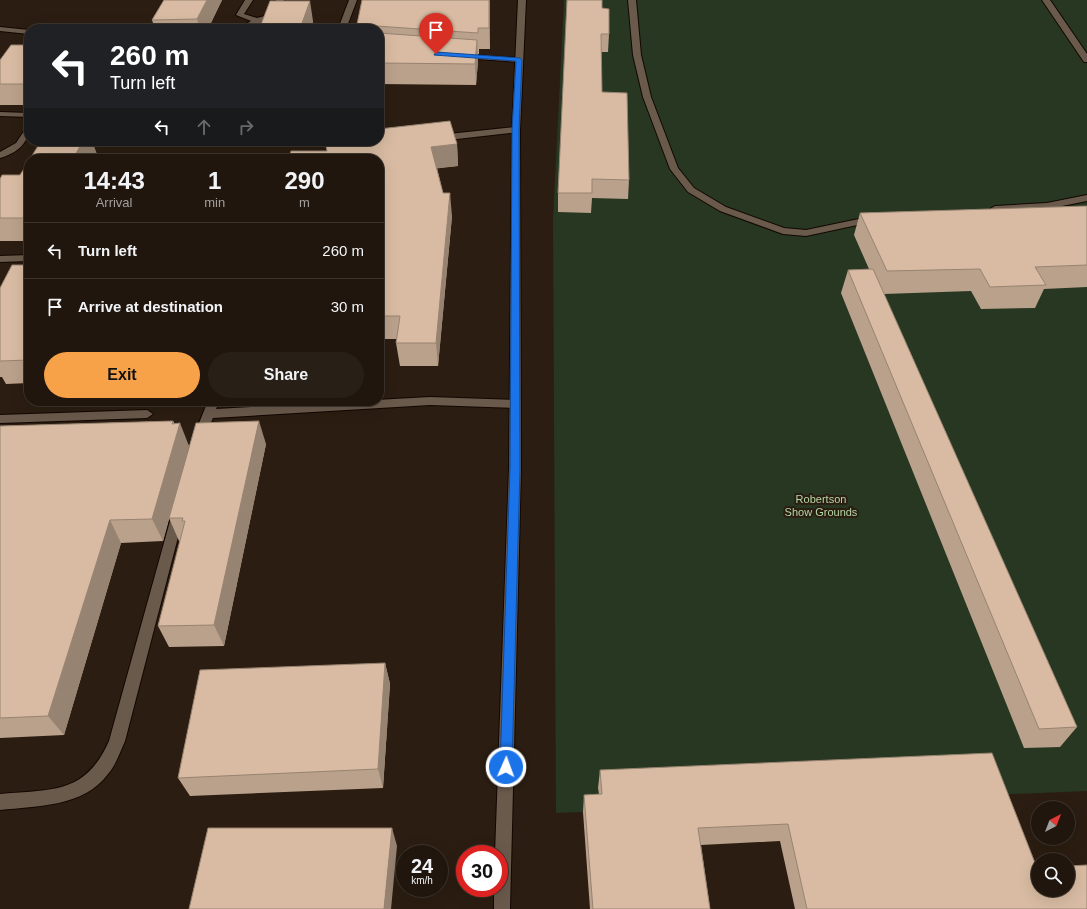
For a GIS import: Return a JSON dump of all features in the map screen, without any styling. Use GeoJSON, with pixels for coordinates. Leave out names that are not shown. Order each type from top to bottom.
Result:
{"type":"FeatureCollection","features":[{"type":"Feature","properties":{"kind":"street"},"geometry":{"type":"LineString","coordinates":[[249,0],[240,15],[257,20]]}},
{"type":"Feature","properties":{"kind":"street"},"geometry":{"type":"LineString","coordinates":[[250,24],[257,20],[272,16],[280,0]]}},
{"type":"Feature","properties":{"kind":"street"},"geometry":{"type":"LineString","coordinates":[[344,24],[353,0]]}},
{"type":"Feature","properties":{"kind":"street"},"geometry":{"type":"LineString","coordinates":[[502,909],[515,468],[516,130],[522,0]]}},
{"type":"Feature","properties":{"kind":"street"},"geometry":{"type":"LineString","coordinates":[[632,0],[637,55],[647,98],[674,169],[691,190],[723,209],[783,231],[806,233],[883,218]]}},
{"type":"Feature","properties":{"kind":"street"},"geometry":{"type":"LineString","coordinates":[[1046,0],[1087,60]]}},
{"type":"Feature","properties":{"kind":"street"},"geometry":{"type":"LineString","coordinates":[[0,29],[24,31]]}},
{"type":"Feature","properties":{"kind":"street"},"geometry":{"type":"LineString","coordinates":[[455,55],[520,60]]}},
{"type":"Feature","properties":{"kind":"street"},"geometry":{"type":"LineString","coordinates":[[0,114],[24,115]]}},
{"type":"Feature","properties":{"kind":"street"},"geometry":{"type":"LineString","coordinates":[[428,140],[516,130]]}},
{"type":"Feature","properties":{"kind":"street"},"geometry":{"type":"LineString","coordinates":[[0,155],[19,145],[24,138]]}},
{"type":"Feature","properties":{"kind":"street"},"geometry":{"type":"LineString","coordinates":[[987,210],[1047,206],[1087,198]]}},
{"type":"Feature","properties":{"kind":"street"},"geometry":{"type":"LineString","coordinates":[[0,259],[24,258]]}},
{"type":"Feature","properties":{"kind":"street"},"geometry":{"type":"LineString","coordinates":[[384,404],[430,402],[515,404]]}},
{"type":"Feature","properties":{"kind":"street"},"geometry":{"type":"LineString","coordinates":[[195,452],[212,406]]}},
{"type":"Feature","properties":{"kind":"street"},"geometry":{"type":"LineString","coordinates":[[209,414],[356,406]]}},
{"type":"Feature","properties":{"kind":"street"},"geometry":{"type":"LineString","coordinates":[[0,419],[148,414]]}},
{"type":"Feature","properties":{"kind":"street"},"geometry":{"type":"LineString","coordinates":[[0,802],[56,796],[84,787],[103,769],[117,741],[183,497]]}},
{"type":"Feature","properties":{"kind":"green space","name":"Robertson Show Grounds"},"geometry":{"type":"Polygon","coordinates":[[[564,0],[1087,0],[1087,791],[556,813],[553,220],[564,0]]]}},
{"type":"Feature","properties":{"kind":"building"},"geometry":{"type":"Polygon","coordinates":[[[164,0],[207,0],[197,19],[152,20],[164,0]]]}},
{"type":"Feature","properties":{"kind":"building"},"geometry":{"type":"Polygon","coordinates":[[[362,0],[489,0],[489,28],[478,28],[478,33],[384,27],[384,24],[357,24],[362,0]]]}},
{"type":"Feature","properties":{"kind":"building"},"geometry":{"type":"Polygon","coordinates":[[[567,0],[602,0],[602,8],[609,9],[609,34],[601,34],[602,92],[627,93],[629,180],[592,179],[592,193],[558,193],[567,0]]]}},
{"type":"Feature","properties":{"kind":"building"},"geometry":{"type":"Polygon","coordinates":[[[270,1],[310,1],[302,24],[261,24],[270,1]]]}},
{"type":"Feature","properties":{"kind":"building"},"geometry":{"type":"Polygon","coordinates":[[[384,33],[477,40],[475,64],[384,63],[384,33]]]}},
{"type":"Feature","properties":{"kind":"building"},"geometry":{"type":"Polygon","coordinates":[[[11,45],[24,45],[24,84],[0,84],[0,60],[11,45]]]}},
{"type":"Feature","properties":{"kind":"building"},"geometry":{"type":"Polygon","coordinates":[[[450,121],[457,144],[431,147],[443,193],[450,193],[436,343],[396,343],[400,316],[384,316],[384,154],[290,154],[291,151],[327,151],[326,146],[384,146],[384,128],[450,121]]]}},
{"type":"Feature","properties":{"kind":"building"},"geometry":{"type":"Polygon","coordinates":[[[38,146],[80,146],[76,154],[33,154],[38,146]]]}},
{"type":"Feature","properties":{"kind":"building"},"geometry":{"type":"Polygon","coordinates":[[[24,169],[24,218],[0,218],[0,179],[2,175],[20,175],[24,169]]]}},
{"type":"Feature","properties":{"kind":"building"},"geometry":{"type":"Polygon","coordinates":[[[1087,206],[1087,265],[1035,267],[1046,285],[990,287],[980,269],[887,271],[860,213],[1087,206]]]}},
{"type":"Feature","properties":{"kind":"building"},"geometry":{"type":"Polygon","coordinates":[[[12,265],[24,265],[24,360],[0,361],[0,288],[12,265]]]}},
{"type":"Feature","properties":{"kind":"building"},"geometry":{"type":"Polygon","coordinates":[[[873,269],[1077,727],[1039,729],[848,270],[873,269]]]}},
{"type":"Feature","properties":{"kind":"building"},"geometry":{"type":"Polygon","coordinates":[[[173,421],[172,424],[180,423],[152,519],[110,520],[48,716],[0,718],[0,426],[173,421]]]}},
{"type":"Feature","properties":{"kind":"building"},"geometry":{"type":"Polygon","coordinates":[[[259,421],[214,625],[158,626],[185,521],[182,521],[183,518],[169,518],[196,423],[259,421]]]}},
{"type":"Feature","properties":{"kind":"building"},"geometry":{"type":"Polygon","coordinates":[[[385,663],[378,769],[178,778],[200,670],[385,663]]]}},
{"type":"Feature","properties":{"kind":"building"},"geometry":{"type":"Polygon","coordinates":[[[992,753],[1031,853],[1031,897],[1075,897],[1075,866],[1087,865],[1087,909],[807,909],[788,824],[698,828],[710,909],[593,909],[584,795],[602,794],[600,770],[992,753]]]}},
{"type":"Feature","properties":{"kind":"building"},"geometry":{"type":"Polygon","coordinates":[[[208,828],[392,828],[384,909],[189,909],[208,828]]]}},
{"type":"Feature","properties":{"kind":"route"},"geometry":{"type":"LineString","coordinates":[[436,54],[520,60],[516,130],[515,468],[506,767]]}}]}
